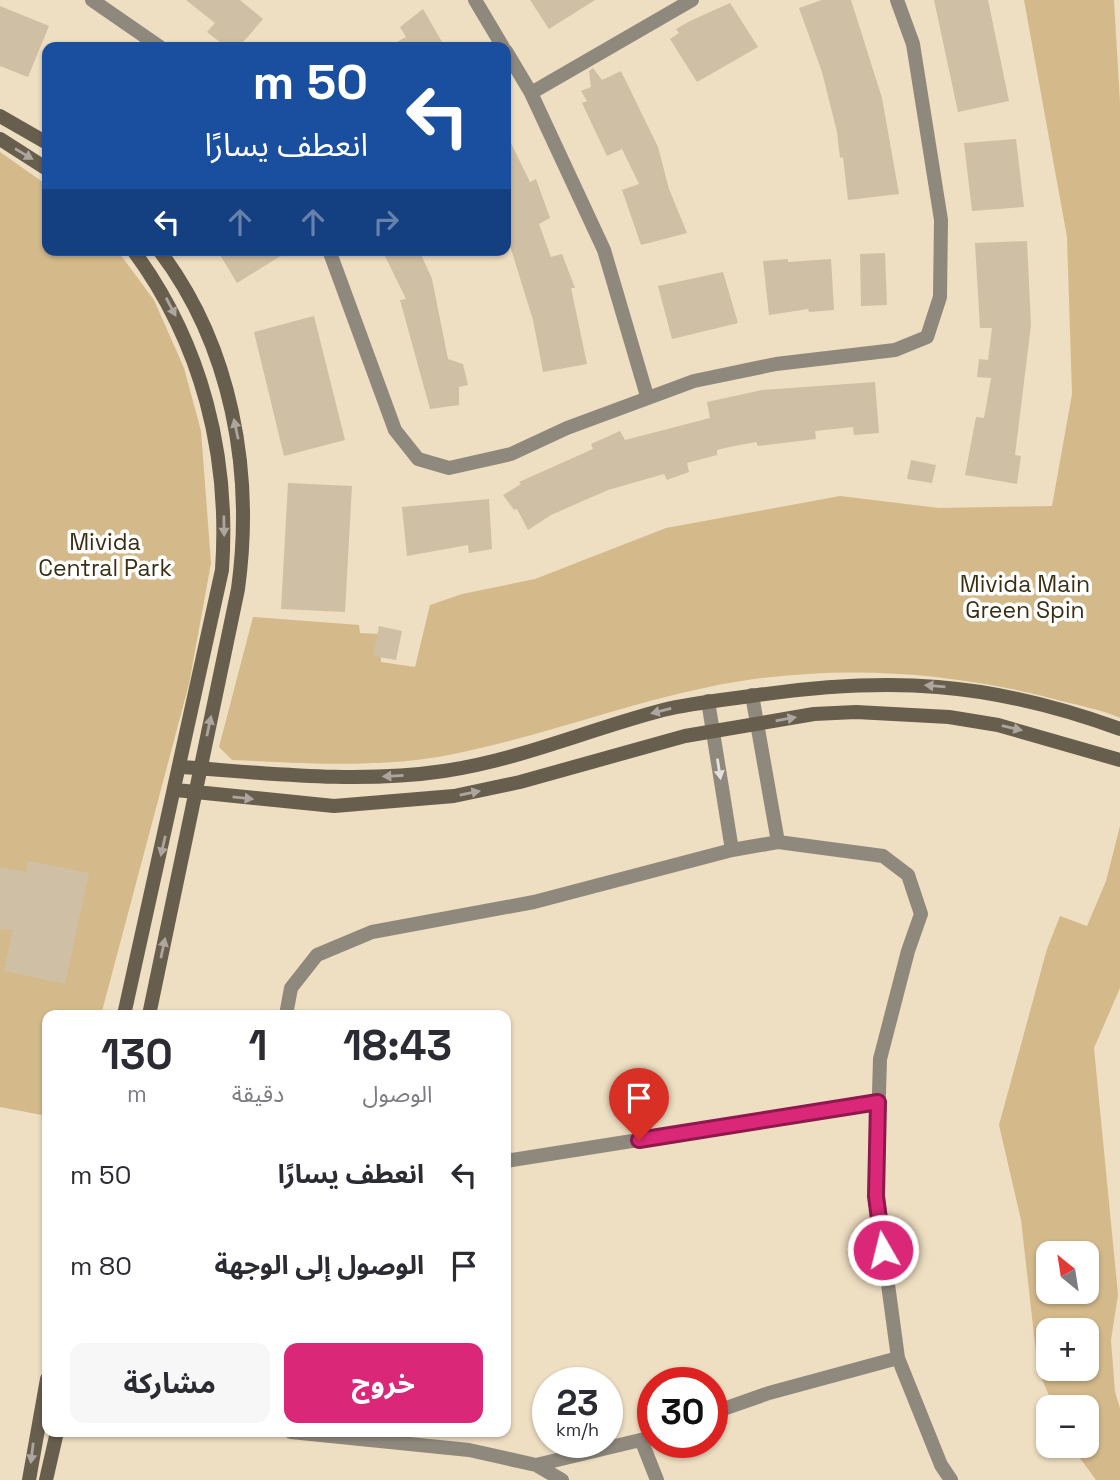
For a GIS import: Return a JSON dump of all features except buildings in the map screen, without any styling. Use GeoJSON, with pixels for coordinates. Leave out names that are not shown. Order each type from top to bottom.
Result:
{"type":"FeatureCollection","features":[{"type":"Feature","properties":{"kind":"street"},"geometry":{"type":"LineString","coordinates":[[92,0],[153,42]]}},
{"type":"Feature","properties":{"kind":"street"},"geometry":{"type":"LineString","coordinates":[[475,0],[501,42]]}},
{"type":"Feature","properties":{"kind":"street"},"geometry":{"type":"LineString","coordinates":[[531,93],[692,0]]}},
{"type":"Feature","properties":{"kind":"street"},"geometry":{"type":"LineString","coordinates":[[331,256],[395,430],[418,459],[449,468],[511,454],[567,428],[694,381],[776,364],[895,350],[927,337],[940,297],[941,220],[913,44],[897,0]]}},
{"type":"Feature","properties":{"kind":"street"},"geometry":{"type":"LineString","coordinates":[[511,59],[531,93],[604,250],[647,397]]}},
{"type":"Feature","properties":{"kind":"street"},"geometry":{"type":"LineString","coordinates":[[0,116],[42,140]]}},
{"type":"Feature","properties":{"kind":"street"},"geometry":{"type":"LineString","coordinates":[[0,139],[42,166]]}},
{"type":"Feature","properties":{"kind":"street"},"geometry":{"type":"LineString","coordinates":[[125,1010],[176,790],[222,570],[222,488],[212,422],[193,357],[166,298],[138,256]]}},
{"type":"Feature","properties":{"kind":"street"},"geometry":{"type":"LineString","coordinates":[[150,1010],[243,554],[244,482],[236,426],[213,351],[196,311],[163,256]]}},
{"type":"Feature","properties":{"kind":"street"},"geometry":{"type":"LineString","coordinates":[[181,767],[293,776],[345,777],[446,771],[522,753],[663,710],[833,684],[897,683],[996,694],[1120,729]]}},
{"type":"Feature","properties":{"kind":"street"},"geometry":{"type":"LineString","coordinates":[[752,695],[778,842]]}},
{"type":"Feature","properties":{"kind":"street"},"geometry":{"type":"LineString","coordinates":[[708,701],[732,850]]}},
{"type":"Feature","properties":{"kind":"street"},"geometry":{"type":"LineString","coordinates":[[176,790],[334,806],[454,796],[520,782],[685,736],[814,714],[856,712],[949,717],[1020,730],[1120,760]]}},
{"type":"Feature","properties":{"kind":"street"},"geometry":{"type":"LineString","coordinates":[[287,1010],[291,988],[317,955],[372,932],[534,902],[732,850],[778,842],[883,856],[908,875],[921,914],[908,951],[880,1059],[876,1196],[898,1358],[941,1465],[951,1480]]}},
{"type":"Feature","properties":{"kind":"street"},"geometry":{"type":"LineString","coordinates":[[511,1160],[878,1102]]}},
{"type":"Feature","properties":{"kind":"street"},"geometry":{"type":"LineString","coordinates":[[728,1407],[769,1393],[898,1358]]}},
{"type":"Feature","properties":{"kind":"street"},"geometry":{"type":"LineString","coordinates":[[29,1480],[42,1407]]}},
{"type":"Feature","properties":{"kind":"street"},"geometry":{"type":"LineString","coordinates":[[46,1480],[56,1437]]}},
{"type":"Feature","properties":{"kind":"street"},"geometry":{"type":"LineString","coordinates":[[340,1437],[469,1450],[536,1465],[562,1480]]}},
{"type":"Feature","properties":{"kind":"street"},"geometry":{"type":"LineString","coordinates":[[536,1465],[637,1442]]}},
{"type":"Feature","properties":{"kind":"street"},"geometry":{"type":"LineString","coordinates":[[652,1458],[657,1480]]}},
{"type":"Feature","properties":{"kind":"green space","name":"Mivida Main Green Spin"},"geometry":{"type":"Polygon","coordinates":[[[1024,0],[1114,0],[1120,103],[1120,718],[1054,699],[968,681],[880,673],[836,673],[748,680],[704,688],[505,742],[438,757],[386,763],[335,764],[232,760],[219,747],[253,617],[359,625],[360,633],[380,634],[381,662],[415,667],[430,605],[462,594],[535,579],[666,528],[840,496],[939,508],[1052,506],[1072,394],[1067,237],[1024,0]]]}},
{"type":"Feature","properties":{"kind":"green space","name":"Mivida Central Park"},"geometry":{"type":"Polygon","coordinates":[[[0,152],[42,181],[42,256],[121,256],[154,300],[184,368],[201,431],[211,563],[189,684],[102,1010],[42,1010],[42,1115],[0,1107],[0,152]]]}},
{"type":"Feature","properties":{"kind":"green space"},"geometry":{"type":"Polygon","coordinates":[[[1120,826],[1120,988],[1094,1048],[1118,1295],[1111,1340],[1115,1392],[1120,1408],[1120,1480],[1096,1480],[1080,1458],[1099,1458],[1099,1395],[1049,1395],[1043,1381],[1099,1381],[1099,1318],[1036,1318],[1036,1352],[1021,1220],[999,1125],[1047,949],[1060,916],[1087,926],[1106,881],[1120,826]]]}},
{"type":"Feature","properties":{"kind":"route"},"geometry":{"type":"LineString","coordinates":[[639,1140],[878,1102],[876,1196],[883,1250]]}}]}
